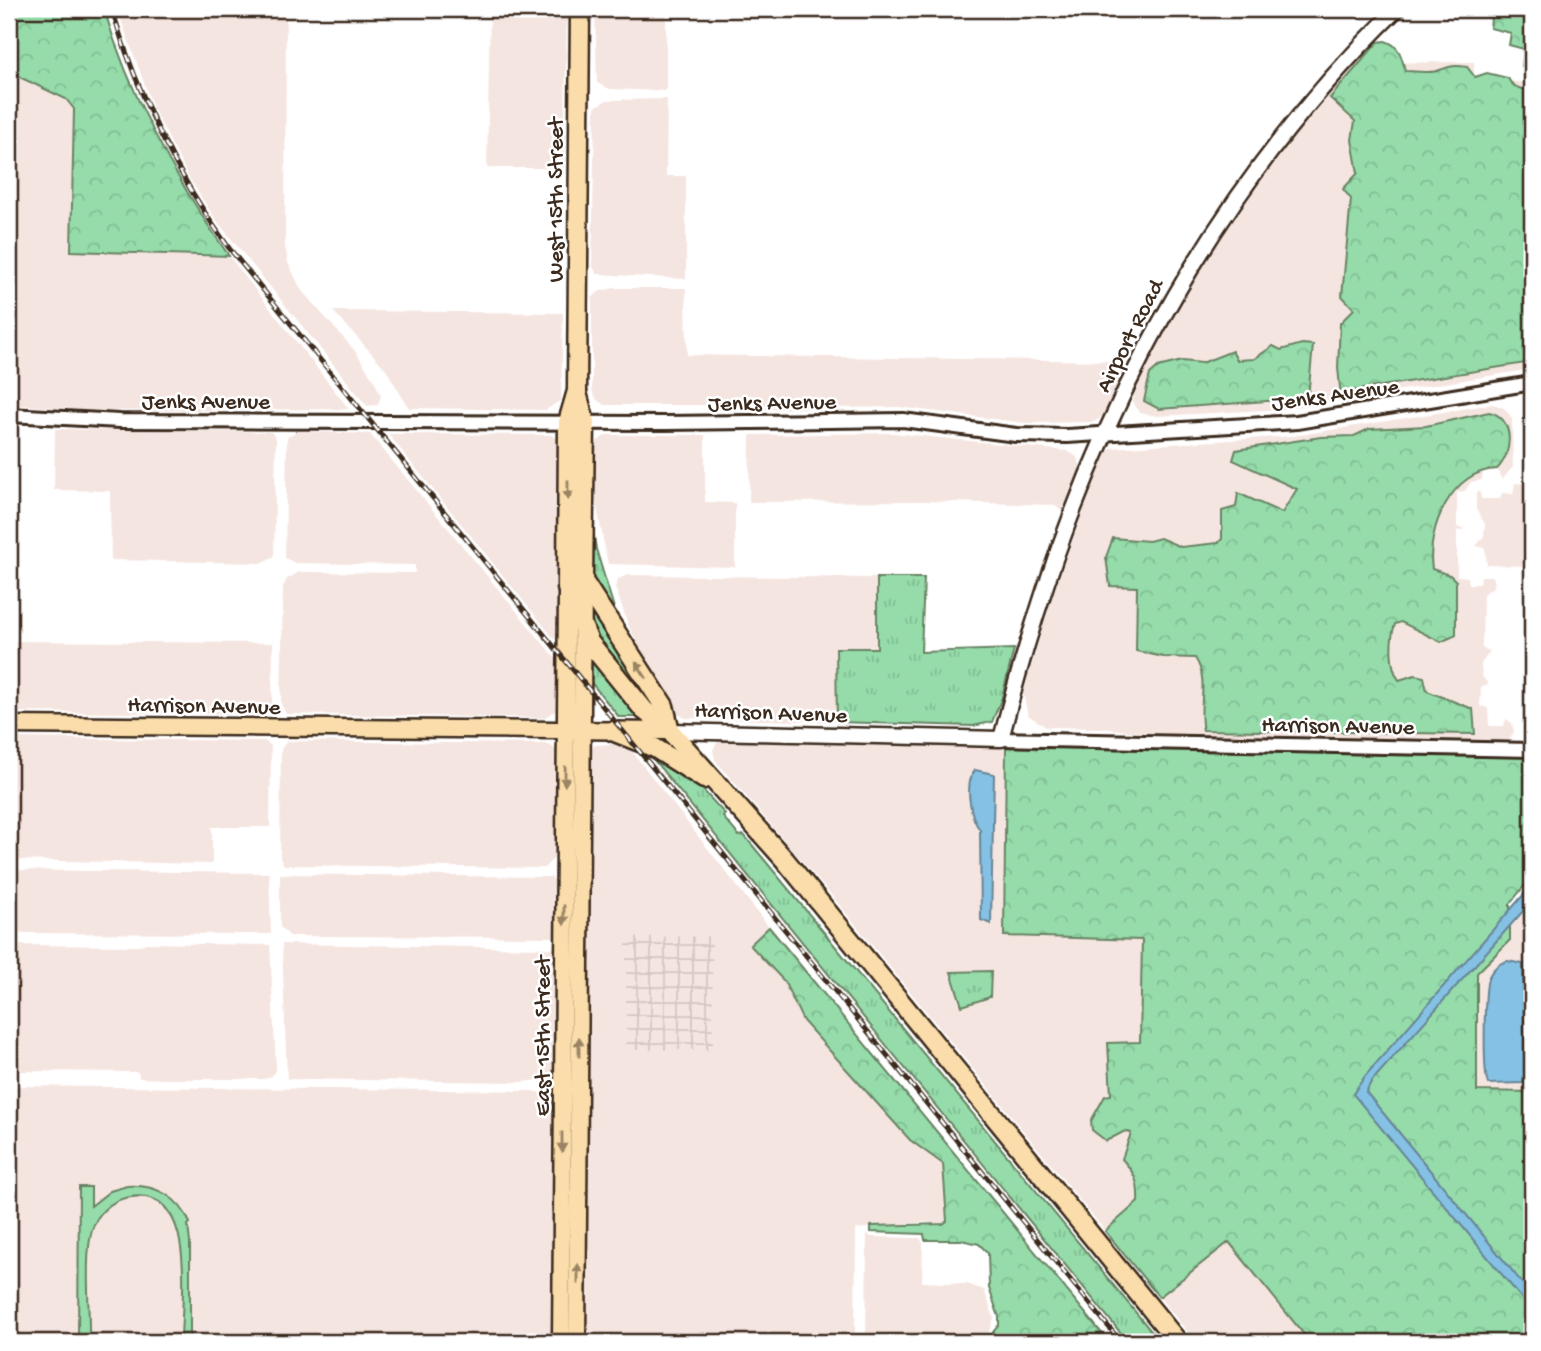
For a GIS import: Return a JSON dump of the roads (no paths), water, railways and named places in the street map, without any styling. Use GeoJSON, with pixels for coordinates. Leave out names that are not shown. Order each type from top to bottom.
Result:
{"type":"FeatureCollection","features":[{"type":"Feature","properties":{"kind":"highway","name":"West 15th Street"},"geometry":{"type":"LineString","coordinates":[[575,585],[580,9]]}},
{"type":"Feature","properties":{"kind":"highway"},"geometry":{"type":"LineString","coordinates":[[575,585],[583,630],[644,710],[670,731],[803,881],[1178,1342]]}},
{"type":"Feature","properties":{"kind":"highway"},"geometry":{"type":"LineString","coordinates":[[575,585],[664,706],[670,731]]}},
{"type":"Feature","properties":{"kind":"highway"},"geometry":{"type":"LineString","coordinates":[[611,731],[667,754],[727,793]]}},
{"type":"Feature","properties":{"kind":"main road","name":"Airport Road"},"geometry":{"type":"LineString","coordinates":[[1002,739],[1036,613],[1105,434],[1165,309],[1228,207],[1304,107],[1397,9]]}},
{"type":"Feature","properties":{"kind":"main road","name":"West 15th Street"},"geometry":{"type":"LineString","coordinates":[[574,730],[575,585]]}},
{"type":"Feature","properties":{"kind":"main road"},"geometry":{"type":"LineString","coordinates":[[574,730],[583,630]]}},
{"type":"Feature","properties":{"kind":"main road","name":"Harrison Avenue"},"geometry":{"type":"LineString","coordinates":[[9,724],[670,731],[1002,739]]}},
{"type":"Feature","properties":{"kind":"main road","name":"East 15th Street"},"geometry":{"type":"LineString","coordinates":[[569,1342],[574,730]]}},
{"type":"Feature","properties":{"kind":"street","name":"Jenks Avenue"},"geometry":{"type":"LineString","coordinates":[[9,415],[111,421],[896,420],[1024,436],[1105,434],[1297,422],[1532,383]]}},
{"type":"Feature","properties":{"kind":"street","name":"Harrison Avenue"},"geometry":{"type":"LineString","coordinates":[[1002,739],[1532,750]]}},
{"type":"Feature","properties":{"kind":"water"},"geometry":{"type":"Polygon","coordinates":[[[975,770],[994,774],[991,924],[981,920],[980,830],[971,809],[969,792],[975,770]]]}},
{"type":"Feature","properties":{"kind":"water"},"geometry":{"type":"Polygon","coordinates":[[[1532,885],[1532,901],[1371,1082],[1366,1092],[1532,1295],[1532,1311],[1353,1094],[1365,1076],[1532,885]]]}},
{"type":"Feature","properties":{"kind":"water"},"geometry":{"type":"Polygon","coordinates":[[[1508,961],[1523,964],[1525,1076],[1523,1083],[1488,1084],[1485,1015],[1488,979],[1494,970],[1508,961]]]}},
{"type":"Feature","properties":{"kind":"railway"},"geometry":{"type":"LineString","coordinates":[[112,9],[122,41],[160,133],[192,192],[229,248],[1121,1342]]}}]}
